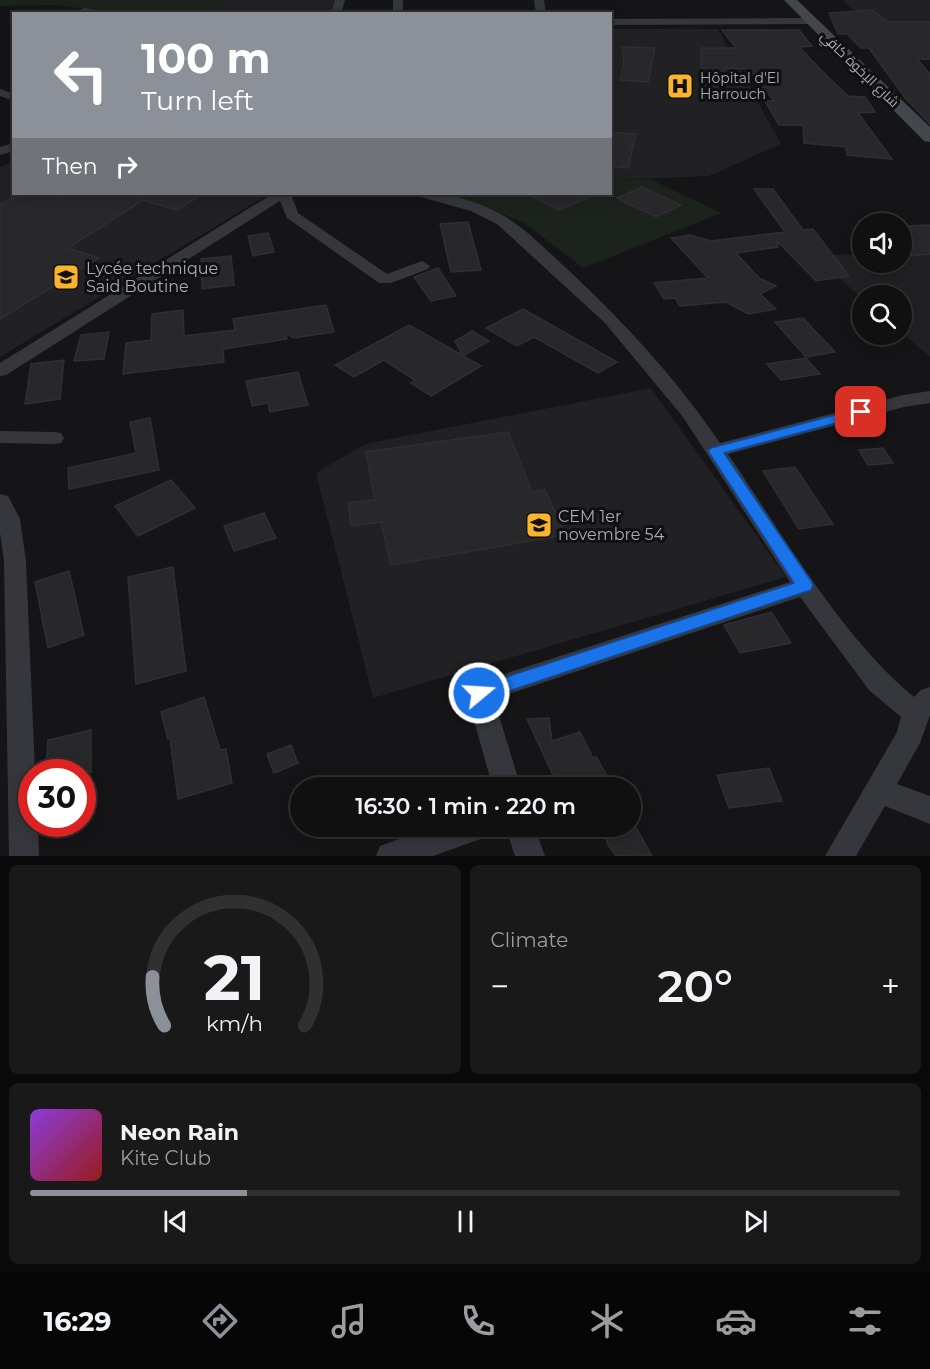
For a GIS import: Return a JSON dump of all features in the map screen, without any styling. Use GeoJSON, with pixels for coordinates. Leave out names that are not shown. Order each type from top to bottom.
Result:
{"type":"FeatureCollection","features":[{"type":"Feature","properties":{"kind":"main road","name":"شارع الإخوة كافي"},"geometry":{"type":"LineString","coordinates":[[790,0],[930,137]]}},
{"type":"Feature","properties":{"kind":"street"},"geometry":{"type":"LineString","coordinates":[[612,22],[810,21]]}},
{"type":"Feature","properties":{"kind":"street"},"geometry":{"type":"LineString","coordinates":[[0,371],[281,195]]}},
{"type":"Feature","properties":{"kind":"street"},"geometry":{"type":"LineString","coordinates":[[283,195],[292,215],[385,280],[422,266]]}},
{"type":"Feature","properties":{"kind":"street"},"geometry":{"type":"LineString","coordinates":[[430,195],[476,208],[502,221],[611,319],[690,413],[805,585],[878,682],[923,705],[910,735],[840,856]]}},
{"type":"Feature","properties":{"kind":"street"},"geometry":{"type":"LineString","coordinates":[[716,451],[903,401],[930,397]]}},
{"type":"Feature","properties":{"kind":"street"},"geometry":{"type":"LineString","coordinates":[[0,437],[54,438]]}},
{"type":"Feature","properties":{"kind":"street"},"geometry":{"type":"LineString","coordinates":[[0,501],[9,519],[15,561],[8,592],[24,856]]}},
{"type":"Feature","properties":{"kind":"street"},"geometry":{"type":"LineString","coordinates":[[504,777],[479,693],[805,585]]}},
{"type":"Feature","properties":{"kind":"street"},"geometry":{"type":"LineString","coordinates":[[878,790],[930,810]]}},
{"type":"Feature","properties":{"kind":"street"},"geometry":{"type":"LineString","coordinates":[[391,856],[447,837]]}},
{"type":"Feature","properties":{"kind":"street"},"geometry":{"type":"LineString","coordinates":[[523,837],[530,856]]}},
{"type":"Feature","properties":{"kind":"shaded area"},"geometry":{"type":"Polygon","coordinates":[[[0,0],[220,0],[214,12],[105,12],[57,5],[0,6],[0,0]]]}},
{"type":"Feature","properties":{"kind":"shaded area"},"geometry":{"type":"Polygon","coordinates":[[[221,0],[339,0],[336,10],[214,10],[221,0]]]}},
{"type":"Feature","properties":{"kind":"shaded area"},"geometry":{"type":"Polygon","coordinates":[[[843,0],[930,0],[930,30],[875,30],[843,0]]]}},
{"type":"Feature","properties":{"kind":"shaded area","name":"Hôpital d'El Harrouch"},"geometry":{"type":"Polygon","coordinates":[[[612,29],[718,29],[781,144],[709,176],[612,180],[612,29]]]}},
{"type":"Feature","properties":{"kind":"shaded area","name":"Lycée technique Said Boutine"},"geometry":{"type":"Polygon","coordinates":[[[12,161],[12,195],[257,195],[264,197],[0,357],[0,167],[12,161]]]}},
{"type":"Feature","properties":{"kind":"shaded area"},"geometry":{"type":"Polygon","coordinates":[[[650,179],[721,213],[583,268],[523,222],[452,195],[612,195],[612,180],[650,179]]]}},
{"type":"Feature","properties":{"kind":"shaded area"},"geometry":{"type":"Polygon","coordinates":[[[930,250],[930,357],[912,341],[912,285],[852,285],[852,289],[814,256],[852,254],[852,273],[912,273],[912,251],[930,250]]]}},
{"type":"Feature","properties":{"kind":"shaded area","name":"CEM 1er novembre 54"},"geometry":{"type":"Polygon","coordinates":[[[651,388],[786,577],[373,698],[316,473],[365,444],[651,388]]]}},
{"type":"Feature","properties":{"kind":"building"},"geometry":{"type":"Polygon","coordinates":[[[873,10],[887,22],[930,22],[930,59],[917,59],[930,74],[930,124],[906,99],[869,48],[861,48],[847,34],[838,34],[829,13],[873,10]]]}},
{"type":"Feature","properties":{"kind":"building"},"geometry":{"type":"Polygon","coordinates":[[[722,30],[799,30],[812,46],[799,47],[827,76],[848,96],[865,97],[875,112],[858,113],[892,159],[847,155],[846,147],[804,143],[803,125],[779,125],[765,101],[774,101],[749,69],[724,68],[724,90],[702,88],[701,48],[736,48],[722,30]]]}},
{"type":"Feature","properties":{"kind":"building"},"geometry":{"type":"Polygon","coordinates":[[[622,47],[655,48],[648,82],[620,80],[624,64],[622,47]]]}},
{"type":"Feature","properties":{"kind":"building"},"geometry":{"type":"Polygon","coordinates":[[[612,132],[636,134],[628,168],[612,166],[612,132]]]}},
{"type":"Feature","properties":{"kind":"building"},"geometry":{"type":"Polygon","coordinates":[[[642,187],[681,205],[656,217],[617,198],[642,187]]]}},
{"type":"Feature","properties":{"kind":"building"},"geometry":{"type":"Polygon","coordinates":[[[754,189],[773,189],[803,230],[813,229],[849,276],[816,281],[777,241],[778,247],[736,253],[759,278],[776,286],[760,294],[776,309],[748,314],[726,302],[680,306],[675,298],[664,299],[654,283],[708,278],[671,238],[690,235],[711,241],[785,232],[754,189]]]}},
{"type":"Feature","properties":{"kind":"building"},"geometry":{"type":"Polygon","coordinates":[[[18,195],[59,197],[59,195],[201,195],[177,210],[143,200],[68,248],[99,258],[0,319],[0,204],[18,195]]]}},
{"type":"Feature","properties":{"kind":"building"},"geometry":{"type":"Polygon","coordinates":[[[529,195],[596,195],[559,210],[529,195]]]}},
{"type":"Feature","properties":{"kind":"building"},"geometry":{"type":"Polygon","coordinates":[[[468,222],[481,270],[451,272],[440,224],[468,222]]]}},
{"type":"Feature","properties":{"kind":"building"},"geometry":{"type":"Polygon","coordinates":[[[930,225],[930,254],[912,256],[912,226],[930,225]]]}},
{"type":"Feature","properties":{"kind":"building"},"geometry":{"type":"Polygon","coordinates":[[[268,233],[274,252],[253,256],[248,236],[268,233]]]}},
{"type":"Feature","properties":{"kind":"building"},"geometry":{"type":"Polygon","coordinates":[[[231,256],[234,285],[202,289],[201,259],[231,256]]]}},
{"type":"Feature","properties":{"kind":"building"},"geometry":{"type":"Polygon","coordinates":[[[438,268],[456,296],[431,301],[414,277],[438,268]]]}},
{"type":"Feature","properties":{"kind":"building"},"geometry":{"type":"Polygon","coordinates":[[[326,305],[334,332],[294,338],[285,333],[287,339],[223,349],[224,362],[123,374],[126,343],[151,340],[152,314],[183,310],[184,336],[235,330],[233,319],[326,305]]]}},
{"type":"Feature","properties":{"kind":"building"},"geometry":{"type":"Polygon","coordinates":[[[523,309],[617,362],[598,373],[534,337],[517,346],[486,328],[523,309]]]}},
{"type":"Feature","properties":{"kind":"building"},"geometry":{"type":"Polygon","coordinates":[[[803,318],[835,352],[806,357],[775,322],[803,318]]]}},
{"type":"Feature","properties":{"kind":"building"},"geometry":{"type":"Polygon","coordinates":[[[409,325],[481,366],[431,396],[411,383],[415,380],[384,360],[354,377],[335,365],[409,325]]]}},
{"type":"Feature","properties":{"kind":"building"},"geometry":{"type":"Polygon","coordinates":[[[472,331],[489,341],[463,356],[455,341],[472,331]]]}},
{"type":"Feature","properties":{"kind":"building"},"geometry":{"type":"Polygon","coordinates":[[[109,332],[104,359],[74,361],[81,335],[109,332]]]}},
{"type":"Feature","properties":{"kind":"building"},"geometry":{"type":"Polygon","coordinates":[[[806,358],[820,374],[781,380],[767,364],[806,358]]]}},
{"type":"Feature","properties":{"kind":"building"},"geometry":{"type":"Polygon","coordinates":[[[64,360],[60,399],[25,404],[31,364],[64,360]]]}},
{"type":"Feature","properties":{"kind":"building"},"geometry":{"type":"Polygon","coordinates":[[[298,372],[308,405],[270,412],[268,403],[252,406],[246,381],[298,372]]]}},
{"type":"Feature","properties":{"kind":"building"},"geometry":{"type":"Polygon","coordinates":[[[150,418],[159,470],[69,489],[68,468],[136,453],[130,422],[150,418]]]}},
{"type":"Feature","properties":{"kind":"building"},"geometry":{"type":"Polygon","coordinates":[[[508,432],[532,492],[545,490],[565,535],[391,565],[381,522],[351,526],[348,503],[375,500],[366,452],[508,432]]]}},
{"type":"Feature","properties":{"kind":"building"},"geometry":{"type":"Polygon","coordinates":[[[883,448],[893,463],[868,465],[859,450],[883,448]]]}},
{"type":"Feature","properties":{"kind":"building"},"geometry":{"type":"Polygon","coordinates":[[[795,467],[833,524],[799,529],[763,471],[795,467]]]}},
{"type":"Feature","properties":{"kind":"building"},"geometry":{"type":"Polygon","coordinates":[[[171,480],[195,508],[138,536],[115,506],[171,480]]]}},
{"type":"Feature","properties":{"kind":"building"},"geometry":{"type":"Polygon","coordinates":[[[264,513],[276,538],[234,551],[224,526],[264,513]]]}},
{"type":"Feature","properties":{"kind":"building"},"geometry":{"type":"Polygon","coordinates":[[[173,567],[186,671],[136,684],[128,577],[173,567]]]}},
{"type":"Feature","properties":{"kind":"building"},"geometry":{"type":"Polygon","coordinates":[[[69,571],[84,635],[48,648],[35,582],[69,571]]]}},
{"type":"Feature","properties":{"kind":"building"},"geometry":{"type":"Polygon","coordinates":[[[771,612],[791,643],[740,653],[724,625],[771,612]]]}},
{"type":"Feature","properties":{"kind":"building"},"geometry":{"type":"Polygon","coordinates":[[[204,697],[220,750],[226,749],[232,783],[178,799],[170,738],[168,739],[161,712],[204,697]]]}},
{"type":"Feature","properties":{"kind":"building"},"geometry":{"type":"Polygon","coordinates":[[[549,718],[552,741],[580,732],[593,758],[596,757],[608,777],[558,777],[556,774],[553,775],[527,719],[549,718]]]}},
{"type":"Feature","properties":{"kind":"building"},"geometry":{"type":"Polygon","coordinates":[[[91,730],[91,759],[47,759],[48,740],[91,730]]]}},
{"type":"Feature","properties":{"kind":"building"},"geometry":{"type":"Polygon","coordinates":[[[291,745],[298,763],[274,773],[267,754],[291,745]]]}},
{"type":"Feature","properties":{"kind":"building"},"geometry":{"type":"Polygon","coordinates":[[[769,768],[782,801],[729,808],[717,775],[769,768]]]}},
{"type":"Feature","properties":{"kind":"building"},"geometry":{"type":"Polygon","coordinates":[[[606,837],[641,837],[652,856],[616,856],[607,843],[606,837]]]}},
{"type":"Feature","properties":{"kind":"place","name":"Hôpital d'El Harrouch"},"geometry":{"type":"Point","coordinates":[680,86]}},
{"type":"Feature","properties":{"kind":"place","name":"Lycée technique Said Boutine"},"geometry":{"type":"Point","coordinates":[66,277]}},
{"type":"Feature","properties":{"kind":"place","name":"CEM 1er novembre 54"},"geometry":{"type":"Point","coordinates":[539,525]}},
{"type":"Feature","properties":{"kind":"route"},"geometry":{"type":"LineString","coordinates":[[479,693],[805,585],[716,451],[861,412]]}}]}
